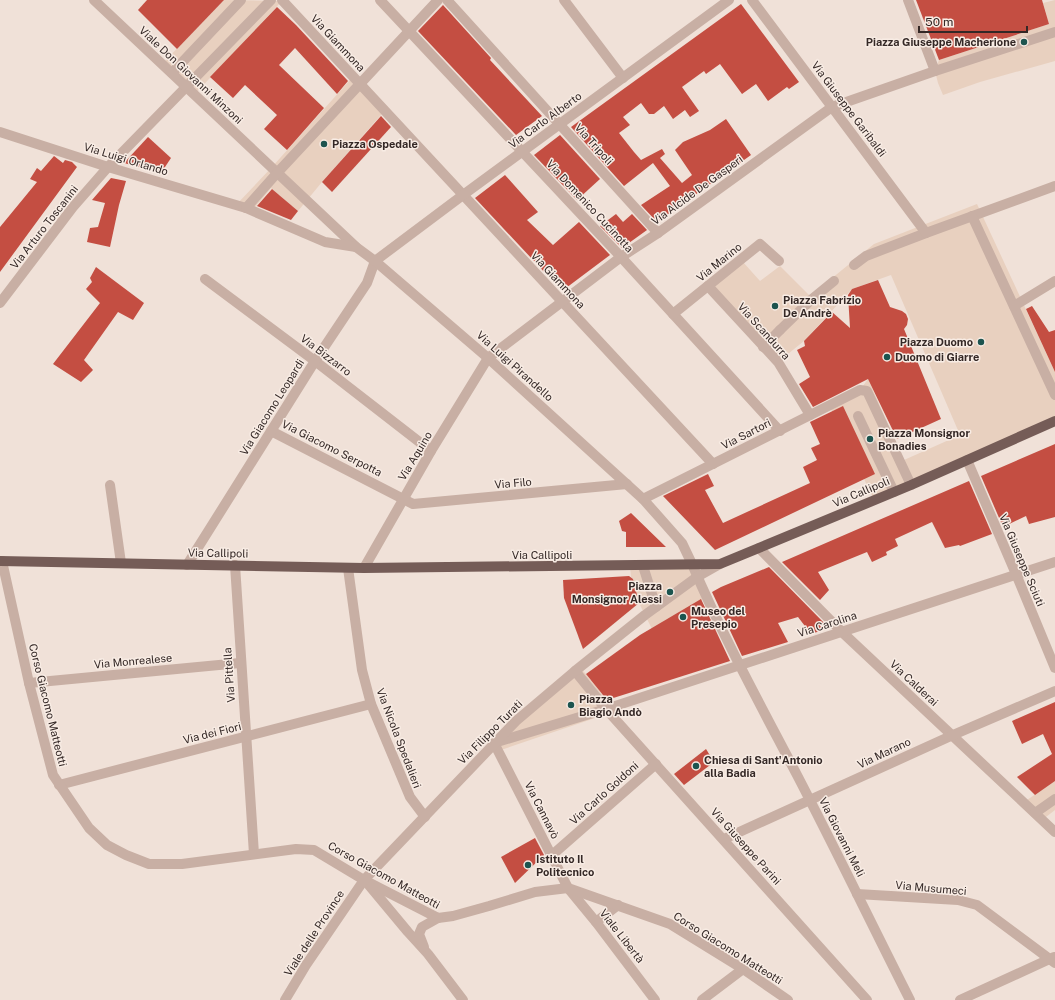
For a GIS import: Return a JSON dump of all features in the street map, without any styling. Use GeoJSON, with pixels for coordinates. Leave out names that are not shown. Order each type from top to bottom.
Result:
{"type":"FeatureCollection","features":[{"type":"Feature","properties":{"kind":"main road","name":"Via Callipoli"},"geometry":{"type":"LineString","coordinates":[[1,561],[348,568],[720,564],[894,492],[1055,421]]}},
{"type":"Feature","properties":{"kind":"street","name":"Viale Don Giovanni Minzoni"},"geometry":{"type":"LineString","coordinates":[[94,0],[307,200]]}},
{"type":"Feature","properties":{"kind":"street"},"geometry":{"type":"LineString","coordinates":[[172,73],[241,0]]}},
{"type":"Feature","properties":{"kind":"street","name":"Via Arturo Toscanini"},"geometry":{"type":"LineString","coordinates":[[0,303],[73,207],[108,167],[271,0]]}},
{"type":"Feature","properties":{"kind":"street","name":"Via Giammona"},"geometry":{"type":"LineString","coordinates":[[282,0],[713,464]]}},
{"type":"Feature","properties":{"kind":"street","name":"Via Domenico Cucinotta"},"geometry":{"type":"LineString","coordinates":[[380,0],[622,257],[780,431]]}},
{"type":"Feature","properties":{"kind":"street"},"geometry":{"type":"LineString","coordinates":[[246,208],[275,170],[360,84],[438,0]]}},
{"type":"Feature","properties":{"kind":"street","name":"Via Tripoli"},"geometry":{"type":"LineString","coordinates":[[447,0],[658,233]]}},
{"type":"Feature","properties":{"kind":"street"},"geometry":{"type":"LineString","coordinates":[[564,0],[623,78]]}},
{"type":"Feature","properties":{"kind":"street","name":"Via Carlo Alberto"},"geometry":{"type":"LineString","coordinates":[[376,261],[463,195],[729,0]]}},
{"type":"Feature","properties":{"kind":"street","name":"Via Giuseppe Garibaldi"},"geometry":{"type":"LineString","coordinates":[[752,0],[926,233]]}},
{"type":"Feature","properties":{"kind":"street"},"geometry":{"type":"LineString","coordinates":[[908,0],[935,71]]}},
{"type":"Feature","properties":{"kind":"street","name":"Via Alcide De Gasperi"},"geometry":{"type":"LineString","coordinates":[[488,358],[622,257],[658,233],[832,107],[935,71],[1055,32]]}},
{"type":"Feature","properties":{"kind":"street","name":"Via Luigi Orlando"},"geometry":{"type":"LineString","coordinates":[[0,132],[108,167],[246,208],[325,242],[356,247]]}},
{"type":"Feature","properties":{"kind":"street"},"geometry":{"type":"LineString","coordinates":[[854,266],[866,256],[1055,186]]}},
{"type":"Feature","properties":{"kind":"street","name":"Via Luigi Pirandello"},"geometry":{"type":"LineString","coordinates":[[307,200],[356,247],[376,261],[488,358],[643,499],[682,543],[698,577]]}},
{"type":"Feature","properties":{"kind":"street"},"geometry":{"type":"LineString","coordinates":[[977,214],[1018,304],[1055,395]]}},
{"type":"Feature","properties":{"kind":"street","name":"Via Marino"},"geometry":{"type":"LineString","coordinates":[[673,314],[760,244],[779,261]]}},
{"type":"Feature","properties":{"kind":"street","name":"Via Giacomo Leopardi"},"geometry":{"type":"LineString","coordinates":[[187,565],[315,361],[367,283],[376,261]]}},
{"type":"Feature","properties":{"kind":"street","name":"Via Bizzarro"},"geometry":{"type":"LineString","coordinates":[[204,279],[315,361],[431,451]]}},
{"type":"Feature","properties":{"kind":"street"},"geometry":{"type":"LineString","coordinates":[[1018,304],[1055,280]]}},
{"type":"Feature","properties":{"kind":"street"},"geometry":{"type":"LineString","coordinates":[[763,347],[812,299],[834,281]]}},
{"type":"Feature","properties":{"kind":"street","name":"Via Scandurra"},"geometry":{"type":"LineString","coordinates":[[708,286],[778,362],[810,415]]}},
{"type":"Feature","properties":{"kind":"street","name":"Via Aquino"},"geometry":{"type":"LineString","coordinates":[[364,568],[403,498],[488,358]]}},
{"type":"Feature","properties":{"kind":"street","name":"Via Sartori"},"geometry":{"type":"LineString","coordinates":[[643,499],[860,390],[867,391],[910,485]]}},
{"type":"Feature","properties":{"kind":"street"},"geometry":{"type":"LineString","coordinates":[[858,416],[894,492]]}},
{"type":"Feature","properties":{"kind":"street","name":"Via Giacomo Serpotta"},"geometry":{"type":"LineString","coordinates":[[272,431],[403,498]]}},
{"type":"Feature","properties":{"kind":"street","name":"Via Giuseppe Sciuti"},"geometry":{"type":"LineString","coordinates":[[967,460],[1055,668]]}},
{"type":"Feature","properties":{"kind":"street","name":"Via Filo"},"geometry":{"type":"LineString","coordinates":[[403,498],[413,504],[627,484]]}},
{"type":"Feature","properties":{"kind":"street"},"geometry":{"type":"LineString","coordinates":[[110,485],[121,564]]}},
{"type":"Feature","properties":{"kind":"street","name":"Via Calderai"},"geometry":{"type":"LineString","coordinates":[[759,548],[842,632],[1055,832]]}},
{"type":"Feature","properties":{"kind":"street","name":"Corso Giacomo Matteotti"},"geometry":{"type":"LineString","coordinates":[[1,561],[29,683],[53,775],[89,828],[107,845],[126,855],[149,864],[182,864],[296,849],[314,850],[364,880],[438,918],[453,916],[535,892],[568,888],[670,924],[743,969],[788,1000]]}},
{"type":"Feature","properties":{"kind":"street","name":"Via Carolina"},"geometry":{"type":"LineString","coordinates":[[494,743],[606,709],[1055,562]]}},
{"type":"Feature","properties":{"kind":"street","name":"Via Filippo Turati"},"geometry":{"type":"LineString","coordinates":[[364,880],[516,721],[574,671],[645,615],[698,577],[720,564]]}},
{"type":"Feature","properties":{"kind":"street","name":"Via Pittella"},"geometry":{"type":"LineString","coordinates":[[235,566],[240,663],[254,854]]}},
{"type":"Feature","properties":{"kind":"street"},"geometry":{"type":"LineString","coordinates":[[643,566],[656,607]]}},
{"type":"Feature","properties":{"kind":"street","name":"Via Nicola Spedalieri"},"geometry":{"type":"LineString","coordinates":[[348,568],[362,670],[371,704],[410,797],[424,817]]}},
{"type":"Feature","properties":{"kind":"street","name":"Via Giovanni Meli"},"geometry":{"type":"LineString","coordinates":[[698,577],[740,665],[810,800],[910,1000]]}},
{"type":"Feature","properties":{"kind":"street","name":"Via Monrealese"},"geometry":{"type":"LineString","coordinates":[[29,683],[240,663]]}},
{"type":"Feature","properties":{"kind":"street","name":"Via Giuseppe Parini"},"geometry":{"type":"LineString","coordinates":[[574,671],[606,709],[867,1000]]}},
{"type":"Feature","properties":{"kind":"street","name":"Via Marano"},"geometry":{"type":"LineString","coordinates":[[724,839],[952,735],[1055,690]]}},
{"type":"Feature","properties":{"kind":"street","name":"Via dei Fiori"},"geometry":{"type":"LineString","coordinates":[[59,785],[371,704]]}},
{"type":"Feature","properties":{"kind":"street","name":"Via Cannavò"},"geometry":{"type":"LineString","coordinates":[[494,743],[568,888]]}},
{"type":"Feature","properties":{"kind":"street","name":"Via Carlo Goldoni"},"geometry":{"type":"LineString","coordinates":[[552,856],[656,764]]}},
{"type":"Feature","properties":{"kind":"street"},"geometry":{"type":"LineString","coordinates":[[1035,813],[1055,799]]}},
{"type":"Feature","properties":{"kind":"street"},"geometry":{"type":"LineString","coordinates":[[364,880],[428,954],[463,1000]]}},
{"type":"Feature","properties":{"kind":"street","name":"Viale delle Province"},"geometry":{"type":"LineString","coordinates":[[285,1000],[306,965],[364,880]]}},
{"type":"Feature","properties":{"kind":"street","name":"Viale Libertà"},"geometry":{"type":"LineString","coordinates":[[568,888],[656,1000]]}},
{"type":"Feature","properties":{"kind":"street","name":"Via Musumeci"},"geometry":{"type":"LineString","coordinates":[[857,894],[958,900],[977,905],[1053,960]]}},
{"type":"Feature","properties":{"kind":"street"},"geometry":{"type":"LineString","coordinates":[[596,922],[618,905]]}},
{"type":"Feature","properties":{"kind":"street"},"geometry":{"type":"LineString","coordinates":[[428,954],[421,942],[420,934],[422,927],[438,918]]}},
{"type":"Feature","properties":{"kind":"street"},"geometry":{"type":"LineString","coordinates":[[960,1000],[1053,960]]}},
{"type":"Feature","properties":{"kind":"street"},"geometry":{"type":"LineString","coordinates":[[702,1000],[743,969]]}},
{"type":"Feature","properties":{"kind":"shaded area"},"geometry":{"type":"Polygon","coordinates":[[[224,0],[282,1],[195,94],[162,64],[224,0]]]}},
{"type":"Feature","properties":{"kind":"shaded area","name":"Piazza Giuseppe Macherione"},"geometry":{"type":"Polygon","coordinates":[[[1055,0],[1055,61],[980,82],[943,95],[935,71],[939,60],[1049,24],[1043,3],[1055,0]]]}},
{"type":"Feature","properties":{"kind":"shaded area","name":"Piazza Ospedale"},"geometry":{"type":"Polygon","coordinates":[[[350,80],[388,107],[298,211],[271,188],[252,211],[236,205],[272,167],[350,80]]]}},
{"type":"Feature","properties":{"kind":"shaded area","name":"Piazza Duomo"},"geometry":{"type":"Polygon","coordinates":[[[977,204],[1055,372],[1055,421],[874,500],[829,405],[860,390],[868,379],[904,460],[960,435],[891,275],[852,289],[804,341],[778,362],[713,286],[743,262],[760,281],[780,266],[810,296],[874,244],[977,204]]]}},
{"type":"Feature","properties":{"kind":"shaded area","name":"Piazza Monsignor Alessi"},"geometry":{"type":"Polygon","coordinates":[[[692,564],[706,597],[652,629],[639,603],[633,579],[631,577],[630,566],[692,564]]]}},
{"type":"Feature","properties":{"kind":"shaded area","name":"Piazza Biagio Andò"},"geometry":{"type":"Polygon","coordinates":[[[580,667],[607,700],[604,715],[498,751],[516,721],[580,667]]]}},
{"type":"Feature","properties":{"kind":"shaded area"},"geometry":{"type":"Polygon","coordinates":[[[1055,781],[1055,810],[1042,820],[1024,802],[1055,781]]]}},
{"type":"Feature","properties":{"kind":"building"},"geometry":{"type":"Polygon","coordinates":[[[147,0],[224,0],[177,49],[138,10],[147,0]]]}},
{"type":"Feature","properties":{"kind":"building"},"geometry":{"type":"Polygon","coordinates":[[[916,0],[1042,0],[1049,24],[939,60],[916,0]]]}},
{"type":"Feature","properties":{"kind":"building"},"geometry":{"type":"Polygon","coordinates":[[[741,4],[799,82],[789,89],[787,87],[768,101],[756,84],[742,94],[720,64],[706,74],[704,71],[682,87],[699,111],[690,117],[685,110],[673,119],[664,106],[654,114],[649,114],[641,103],[623,117],[630,125],[619,133],[641,160],[662,149],[665,154],[660,158],[682,183],[692,175],[675,150],[683,142],[710,130],[726,119],[751,155],[657,222],[641,205],[670,186],[653,163],[624,186],[571,127],[741,4]]]}},
{"type":"Feature","properties":{"kind":"building"},"geometry":{"type":"Polygon","coordinates":[[[443,5],[491,58],[490,60],[542,116],[516,135],[418,31],[443,5]]]}},
{"type":"Feature","properties":{"kind":"building"},"geometry":{"type":"Polygon","coordinates":[[[277,7],[296,25],[348,81],[337,94],[295,48],[279,65],[324,108],[287,150],[264,129],[277,115],[245,85],[233,98],[210,77],[277,7]]]}},
{"type":"Feature","properties":{"kind":"building"},"geometry":{"type":"Polygon","coordinates":[[[381,116],[391,127],[332,192],[322,182],[381,116]]]}},
{"type":"Feature","properties":{"kind":"building"},"geometry":{"type":"Polygon","coordinates":[[[560,135],[600,179],[577,200],[534,155],[560,135]]]}},
{"type":"Feature","properties":{"kind":"building"},"geometry":{"type":"Polygon","coordinates":[[[148,137],[171,158],[161,173],[124,163],[148,137]]]}},
{"type":"Feature","properties":{"kind":"building"},"geometry":{"type":"Polygon","coordinates":[[[54,156],[63,163],[65,160],[72,162],[77,167],[0,272],[0,227],[37,182],[30,179],[37,168],[41,171],[54,156]]]}},
{"type":"Feature","properties":{"kind":"building"},"geometry":{"type":"Polygon","coordinates":[[[505,175],[538,212],[527,220],[553,245],[579,222],[610,255],[562,291],[475,198],[505,175]]]}},
{"type":"Feature","properties":{"kind":"building"},"geometry":{"type":"Polygon","coordinates":[[[111,178],[126,181],[110,247],[87,242],[90,228],[98,227],[105,203],[92,200],[111,178]]]}},
{"type":"Feature","properties":{"kind":"building"},"geometry":{"type":"Polygon","coordinates":[[[272,189],[298,211],[291,220],[257,206],[272,189]]]}},
{"type":"Feature","properties":{"kind":"building"},"geometry":{"type":"Polygon","coordinates":[[[616,214],[623,222],[632,214],[647,230],[622,248],[600,226],[616,214]]]}},
{"type":"Feature","properties":{"kind":"building"},"geometry":{"type":"Polygon","coordinates":[[[96,267],[144,303],[133,320],[118,312],[84,360],[93,370],[81,382],[53,364],[100,303],[86,289],[92,282],[90,278],[96,267]]]}},
{"type":"Feature","properties":{"kind":"building","name":"Duomo di Giarre"},"geometry":{"type":"Polygon","coordinates":[[[878,280],[890,307],[906,314],[908,319],[907,325],[904,329],[941,419],[897,439],[868,379],[813,407],[799,384],[810,377],[797,350],[805,346],[804,341],[832,312],[850,328],[848,295],[852,289],[878,280]]]}},
{"type":"Feature","properties":{"kind":"building"},"geometry":{"type":"Polygon","coordinates":[[[1032,306],[1049,332],[1055,330],[1055,372],[1026,309],[1032,306]]]}},
{"type":"Feature","properties":{"kind":"building"},"geometry":{"type":"Polygon","coordinates":[[[843,406],[875,474],[715,550],[663,496],[708,474],[714,486],[705,490],[723,523],[810,483],[803,467],[817,460],[811,448],[820,444],[810,422],[843,406]]]}},
{"type":"Feature","properties":{"kind":"building"},"geometry":{"type":"Polygon","coordinates":[[[1055,444],[1055,517],[1029,524],[1026,516],[1003,527],[981,476],[1055,444]]]}},
{"type":"Feature","properties":{"kind":"building"},"geometry":{"type":"Polygon","coordinates":[[[969,481],[992,534],[960,546],[945,548],[932,522],[895,539],[898,546],[886,552],[887,555],[872,562],[867,552],[818,572],[829,590],[820,600],[782,562],[969,481]]]}},
{"type":"Feature","properties":{"kind":"building"},"geometry":{"type":"Polygon","coordinates":[[[631,513],[666,547],[626,547],[626,532],[622,531],[619,521],[631,513]]]}},
{"type":"Feature","properties":{"kind":"building"},"geometry":{"type":"Polygon","coordinates":[[[769,567],[829,628],[811,634],[798,617],[778,623],[788,642],[742,656],[712,592],[769,567]]]}},
{"type":"Feature","properties":{"kind":"building"},"geometry":{"type":"Polygon","coordinates":[[[629,576],[633,579],[639,603],[583,649],[564,598],[563,580],[629,576]]]}},
{"type":"Feature","properties":{"kind":"building"},"geometry":{"type":"Polygon","coordinates":[[[701,599],[730,661],[607,700],[586,674],[640,635],[701,599]]]}},
{"type":"Feature","properties":{"kind":"building"},"geometry":{"type":"Polygon","coordinates":[[[1055,702],[1055,781],[1035,795],[1017,777],[1052,754],[1043,734],[1022,744],[1012,721],[1055,702]]]}},
{"type":"Feature","properties":{"kind":"building","name":"Chiesa di Sant'Antonio alla Badia"},"geometry":{"type":"Polygon","coordinates":[[[706,749],[714,762],[684,785],[674,774],[706,749]]]}},
{"type":"Feature","properties":{"kind":"building","name":"Istituto Il Politecnico"},"geometry":{"type":"Polygon","coordinates":[[[535,838],[544,855],[515,883],[501,857],[535,838]]]}},
{"type":"Feature","properties":{"kind":"place","name":"Piazza Giuseppe Macherione"},"geometry":{"type":"Point","coordinates":[1024,42]}},
{"type":"Feature","properties":{"kind":"place","name":"Piazza Ospedale"},"geometry":{"type":"Point","coordinates":[324,144]}},
{"type":"Feature","properties":{"kind":"place","name":"Piazza Fabrizio De Andrè"},"geometry":{"type":"Point","coordinates":[775,306]}},
{"type":"Feature","properties":{"kind":"place","name":"Piazza Duomo"},"geometry":{"type":"Point","coordinates":[981,342]}},
{"type":"Feature","properties":{"kind":"place","name":"Duomo di Giarre"},"geometry":{"type":"Point","coordinates":[887,357]}},
{"type":"Feature","properties":{"kind":"place","name":"Piazza Monsignor Bonadies"},"geometry":{"type":"Point","coordinates":[870,439]}},
{"type":"Feature","properties":{"kind":"place","name":"Piazza Monsignor Alessi"},"geometry":{"type":"Point","coordinates":[670,592]}},
{"type":"Feature","properties":{"kind":"place","name":"Museo del Presepio"},"geometry":{"type":"Point","coordinates":[683,617]}},
{"type":"Feature","properties":{"kind":"place","name":"Piazza Biagio Andò"},"geometry":{"type":"Point","coordinates":[571,705]}},
{"type":"Feature","properties":{"kind":"place","name":"Chiesa di Sant'Antonio alla Badia"},"geometry":{"type":"Point","coordinates":[696,766]}},
{"type":"Feature","properties":{"kind":"place","name":"Istituto Il Politecnico"},"geometry":{"type":"Point","coordinates":[528,865]}}]}
